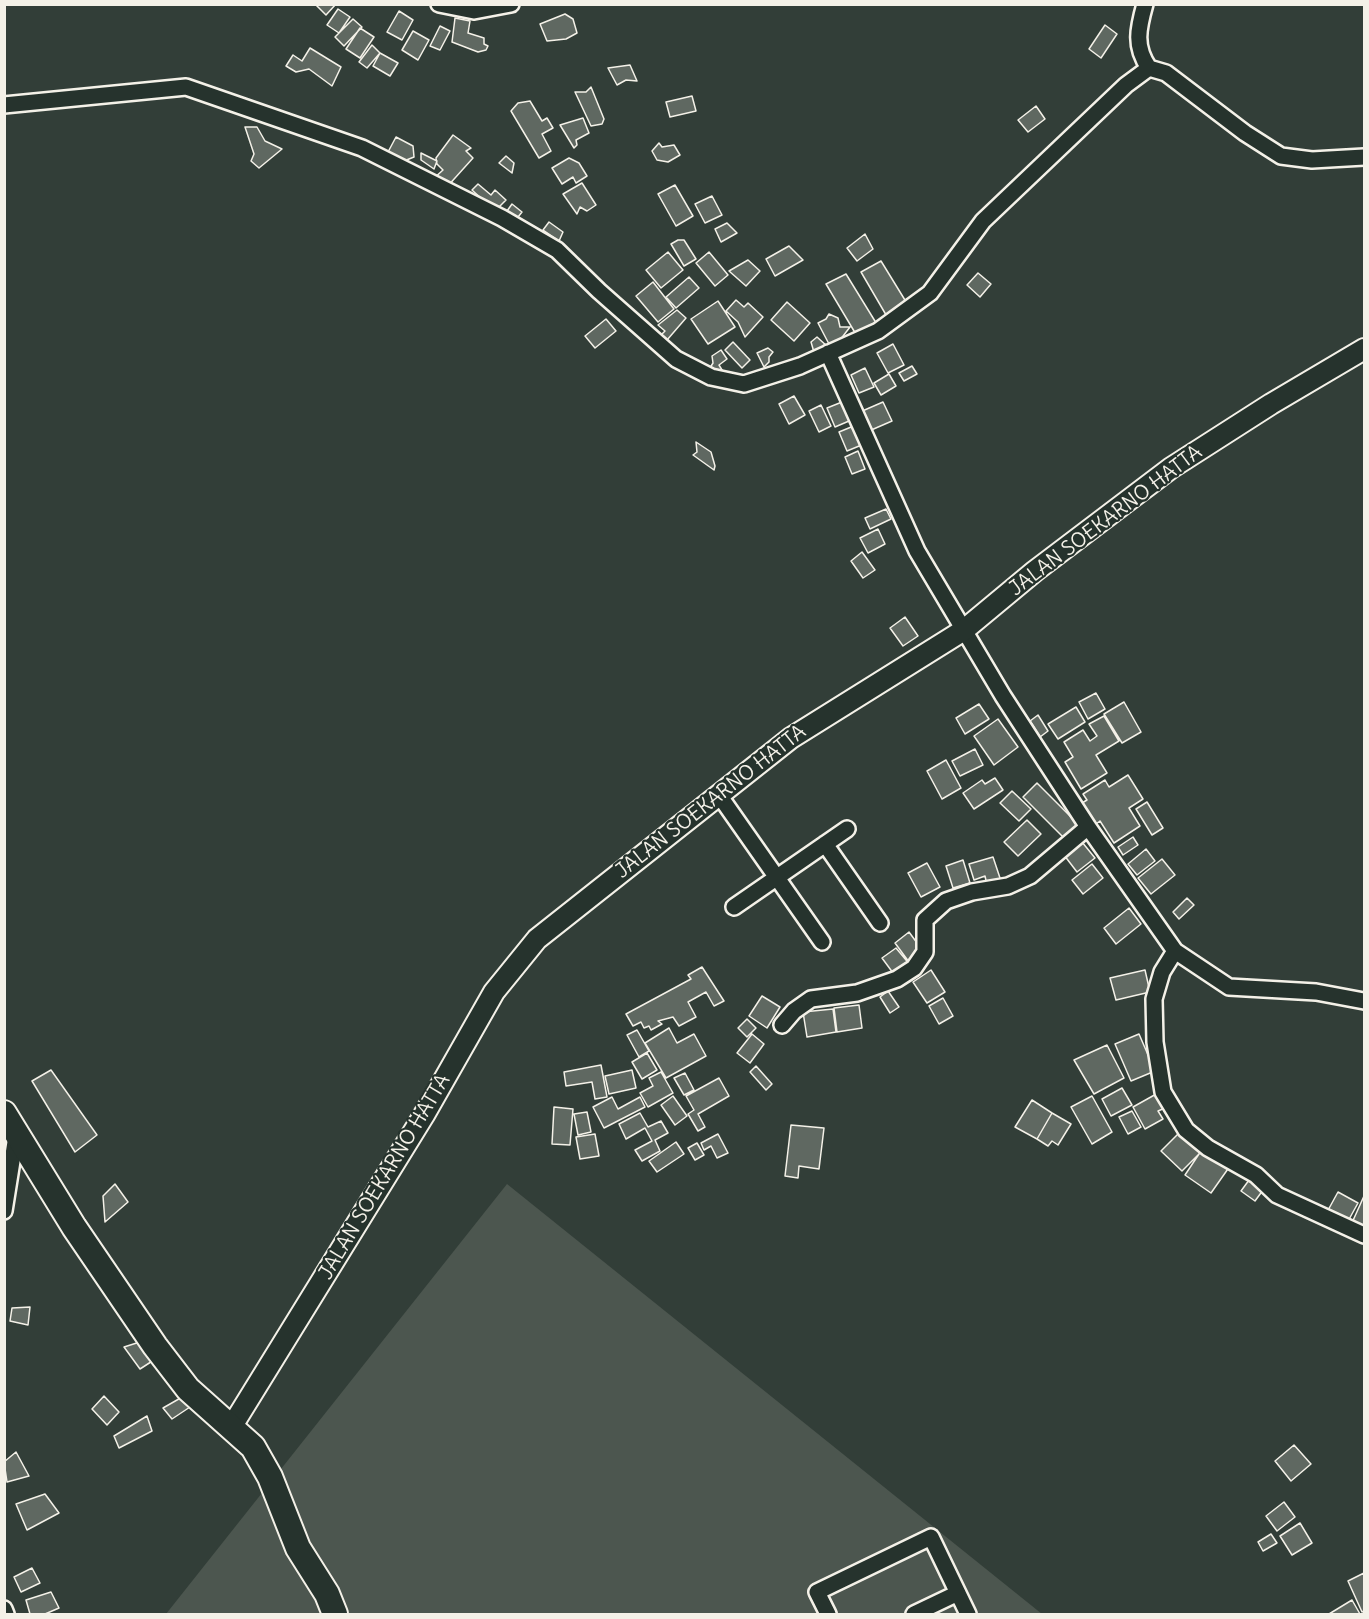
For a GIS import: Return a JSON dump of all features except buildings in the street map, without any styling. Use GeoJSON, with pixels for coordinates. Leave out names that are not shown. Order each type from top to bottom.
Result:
{"type":"FeatureCollection","features":[{"type":"Feature","properties":{"kind":"main road"},"geometry":{"type":"LineString","coordinates":[[4,1113],[16,1136],[155,1346],[188,1389],[254,1447],[264,1463],[290,1530],[327,1594],[335,1614]]}},
{"type":"Feature","properties":{"kind":"street"},"geometry":{"type":"LineString","coordinates":[[439,4],[474,11],[511,4]]}},
{"type":"Feature","properties":{"kind":"street"},"geometry":{"type":"LineString","coordinates":[[1145,4],[1137,31],[1138,45],[1149,68],[1166,73],[1245,133],[1281,156],[1312,160],[1365,157]]}},
{"type":"Feature","properties":{"kind":"street"},"geometry":{"type":"LineString","coordinates":[[4,105],[186,87],[362,148],[502,218],[557,250],[606,298],[676,359],[711,377],[744,384],[800,366],[878,331],[930,293],[983,221],[1126,85],[1149,68]]}},
{"type":"Feature","properties":{"kind":"street","name":"JALAN SOEKARNO HATTA"},"geometry":{"type":"LineString","coordinates":[[232,1426],[412,1135],[494,992],[537,939],[791,738],[964,630],[1035,571],[1171,468],[1271,404],[1365,349]]}},
{"type":"Feature","properties":{"kind":"street"},"geometry":{"type":"LineString","coordinates":[[828,353],[917,551],[1088,827],[1175,951],[1229,987],[1316,992],[1365,1001]]}},
{"type":"Feature","properties":{"kind":"street"},"geometry":{"type":"LineString","coordinates":[[719,795],[822,942]]}},
{"type":"Feature","properties":{"kind":"street"},"geometry":{"type":"LineString","coordinates":[[782,1025],[794,1011],[812,999],[857,993],[897,980],[914,969],[925,952],[925,920],[946,901],[972,892],[1008,886],[1030,876],[1088,827]]}},
{"type":"Feature","properties":{"kind":"street"},"geometry":{"type":"LineString","coordinates":[[734,907],[847,829]]}},
{"type":"Feature","properties":{"kind":"street"},"geometry":{"type":"LineString","coordinates":[[825,844],[880,923]]}},
{"type":"Feature","properties":{"kind":"street"},"geometry":{"type":"LineString","coordinates":[[1175,951],[1162,972],[1154,999],[1155,1042],[1163,1092],[1186,1130],[1208,1148],[1256,1175],[1277,1195],[1365,1235]]}},
{"type":"Feature","properties":{"kind":"street"},"geometry":{"type":"LineString","coordinates":[[4,1211],[16,1136]]}},
{"type":"Feature","properties":{"kind":"street"},"geometry":{"type":"LineString","coordinates":[[828,1614],[817,1592],[932,1537],[968,1614]]}},
{"type":"Feature","properties":{"kind":"street"},"geometry":{"type":"LineString","coordinates":[[914,1614],[958,1593]]}},
{"type":"Feature","properties":{"kind":"street"},"geometry":{"type":"LineString","coordinates":[[4,1609],[6,1614]]}},
{"type":"Feature","properties":{"kind":"shaded area"},"geometry":{"type":"Polygon","coordinates":[[[507,1184],[1042,1614],[166,1614],[507,1184]]]}}]}
